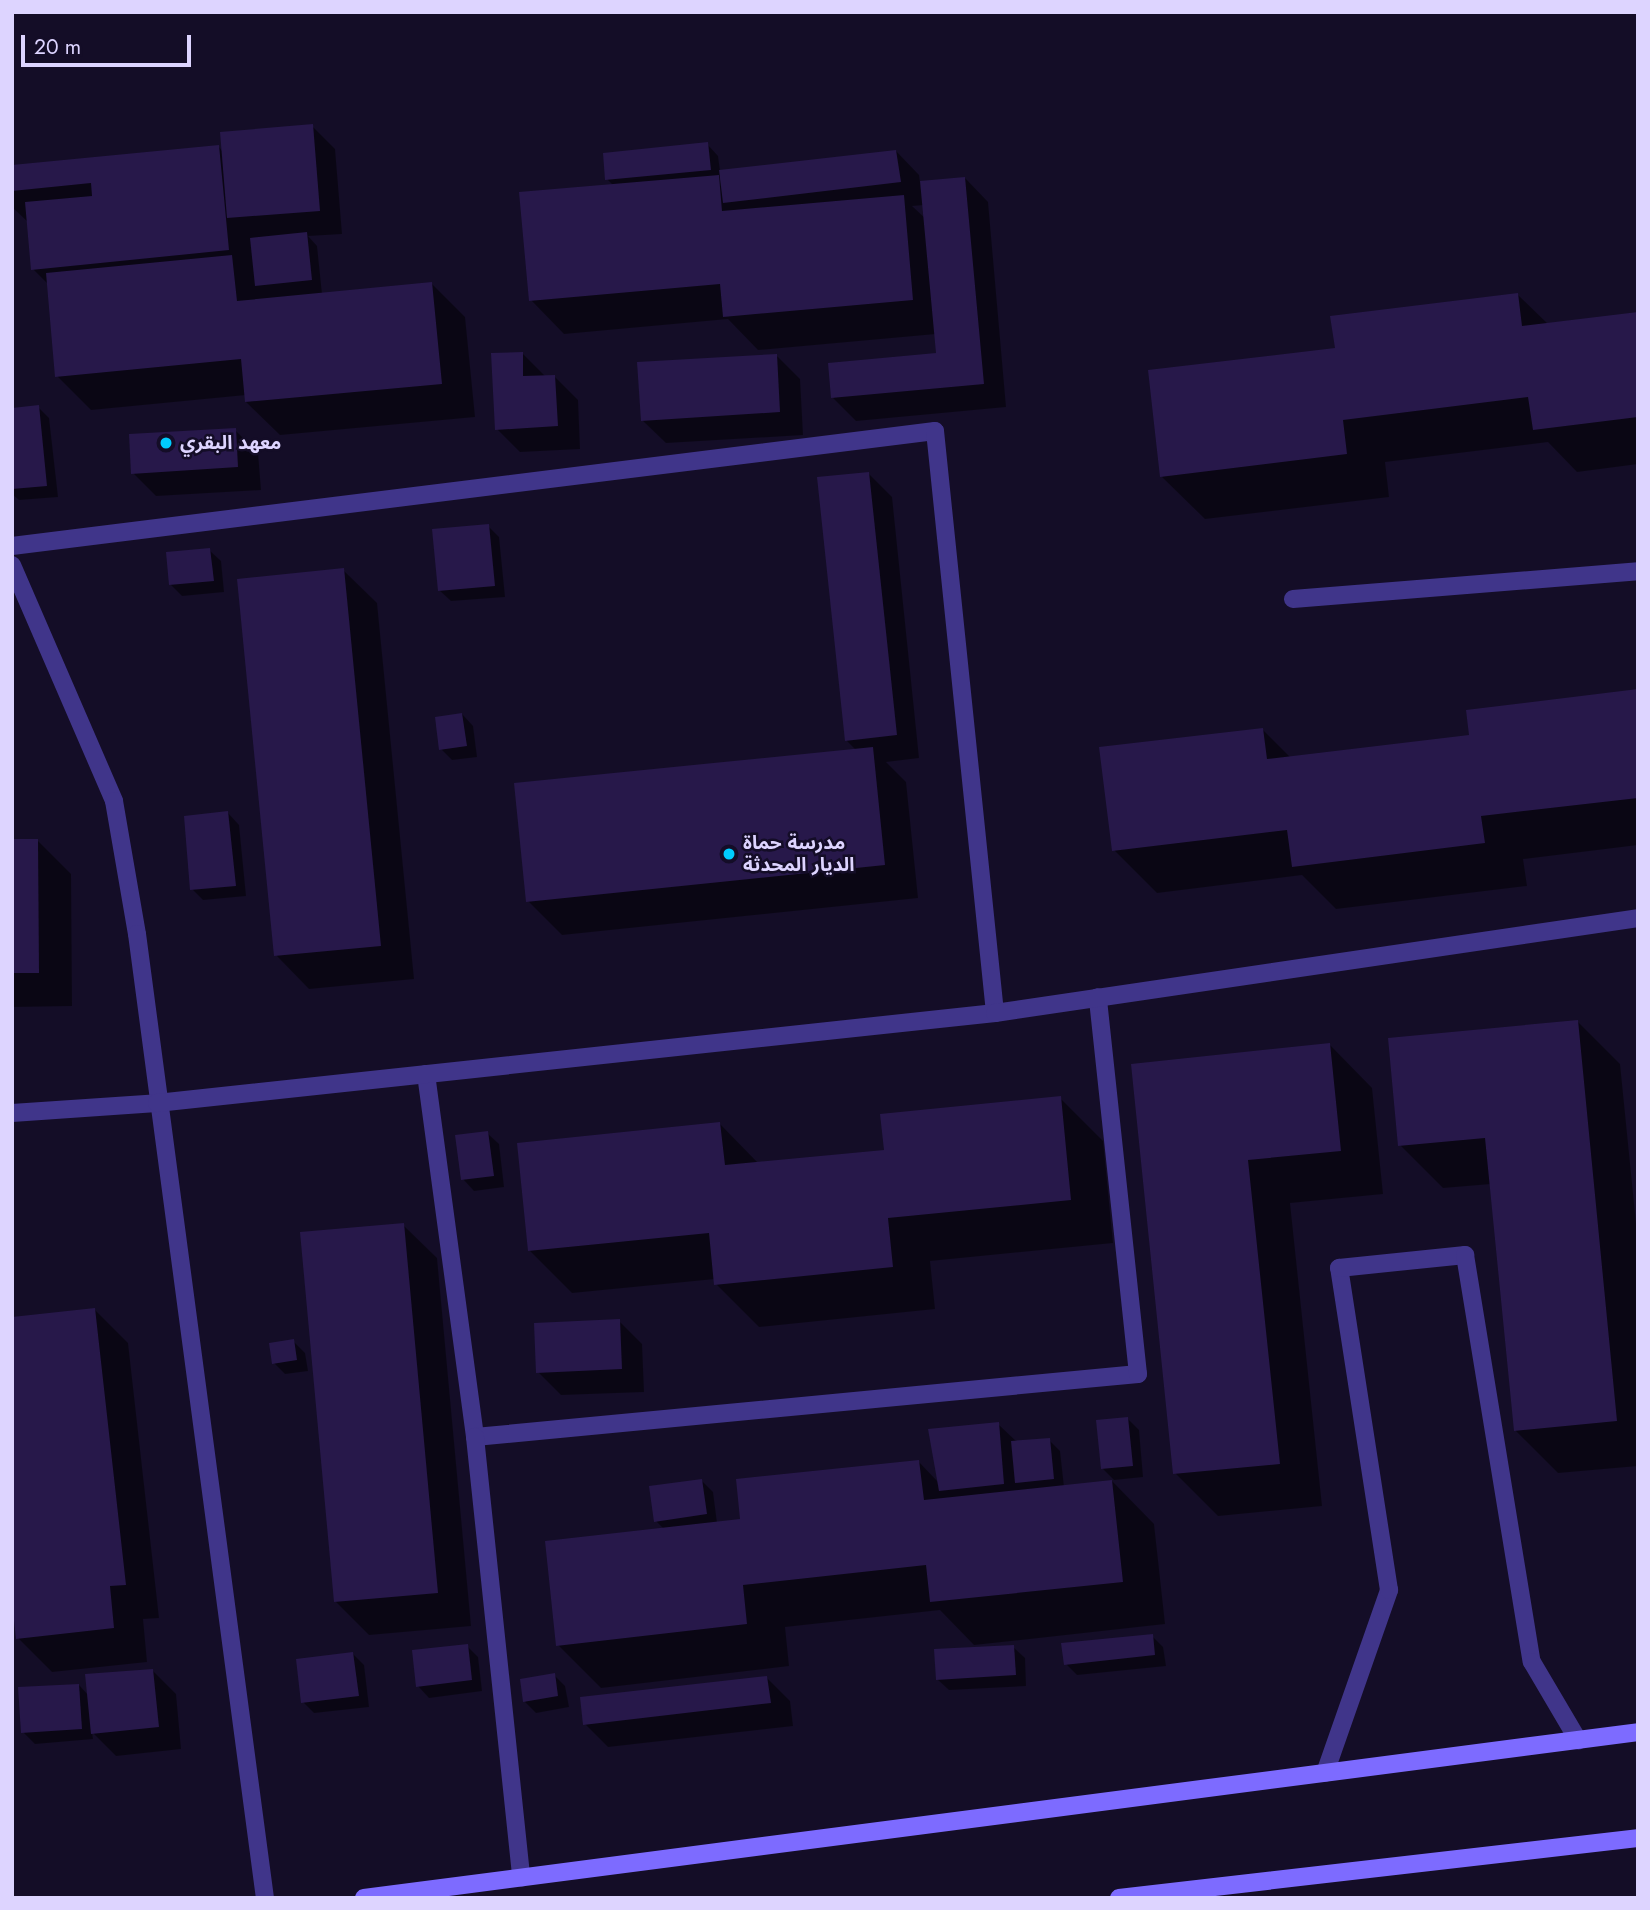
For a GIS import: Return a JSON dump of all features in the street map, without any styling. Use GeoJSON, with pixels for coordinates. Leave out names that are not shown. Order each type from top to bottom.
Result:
{"type":"FeatureCollection","features":[{"type":"Feature","properties":{"kind":"main road"},"geometry":{"type":"LineString","coordinates":[[364,1898],[1638,1732]]}},
{"type":"Feature","properties":{"kind":"main road"},"geometry":{"type":"LineString","coordinates":[[1119,1898],[1638,1838]]}},
{"type":"Feature","properties":{"kind":"street"},"geometry":{"type":"LineString","coordinates":[[12,546],[935,431],[944,543],[995,1013]]}},
{"type":"Feature","properties":{"kind":"street"},"geometry":{"type":"LineString","coordinates":[[12,565],[114,801],[137,934],[157,1103],[265,1898]]}},
{"type":"Feature","properties":{"kind":"street"},"geometry":{"type":"LineString","coordinates":[[1293,599],[1638,571]]}},
{"type":"Feature","properties":{"kind":"street"},"geometry":{"type":"LineString","coordinates":[[12,1113],[157,1103],[995,1013],[1638,918]]}},
{"type":"Feature","properties":{"kind":"street"},"geometry":{"type":"LineString","coordinates":[[475,1437],[1138,1374],[1098,998]]}},
{"type":"Feature","properties":{"kind":"street"},"geometry":{"type":"LineString","coordinates":[[426,1074],[475,1437],[521,1878]]}},
{"type":"Feature","properties":{"kind":"street"},"geometry":{"type":"LineString","coordinates":[[1325,1773],[1389,1590],[1339,1268],[1465,1255],[1532,1662],[1578,1740]]}},
{"type":"Feature","properties":{"kind":"building"},"geometry":{"type":"Polygon","coordinates":[[[313,124],[320,211],[227,218],[220,132],[313,124]]]}},
{"type":"Feature","properties":{"kind":"building"},"geometry":{"type":"Polygon","coordinates":[[[708,142],[711,170],[605,180],[603,153],[708,142]]]}},
{"type":"Feature","properties":{"kind":"building"},"geometry":{"type":"Polygon","coordinates":[[[219,145],[229,250],[31,270],[25,202],[92,196],[91,183],[12,191],[12,165],[219,145]]]}},
{"type":"Feature","properties":{"kind":"building"},"geometry":{"type":"Polygon","coordinates":[[[896,150],[901,182],[723,203],[719,170],[896,150]]]}},
{"type":"Feature","properties":{"kind":"building"},"geometry":{"type":"Polygon","coordinates":[[[719,175],[722,211],[904,195],[913,300],[723,317],[720,284],[529,301],[519,192],[719,175]]]}},
{"type":"Feature","properties":{"kind":"building"},"geometry":{"type":"Polygon","coordinates":[[[965,177],[984,384],[831,398],[828,363],[936,353],[920,181],[965,177]]]}},
{"type":"Feature","properties":{"kind":"building"},"geometry":{"type":"Polygon","coordinates":[[[307,232],[312,280],[255,286],[250,238],[307,232]]]}},
{"type":"Feature","properties":{"kind":"building"},"geometry":{"type":"Polygon","coordinates":[[[232,255],[237,301],[432,282],[442,384],[245,402],[241,359],[55,377],[46,273],[232,255]]]}},
{"type":"Feature","properties":{"kind":"building"},"geometry":{"type":"Polygon","coordinates":[[[1518,293],[1522,326],[1638,312],[1638,417],[1533,430],[1528,397],[1343,420],[1347,454],[1160,477],[1148,370],[1335,348],[1330,316],[1518,293]]]}},
{"type":"Feature","properties":{"kind":"building"},"geometry":{"type":"Polygon","coordinates":[[[523,352],[523,376],[555,375],[558,426],[495,430],[491,353],[523,352]]]}},
{"type":"Feature","properties":{"kind":"building"},"geometry":{"type":"Polygon","coordinates":[[[777,354],[780,412],[641,421],[637,362],[777,354]]]}},
{"type":"Feature","properties":{"kind":"building"},"geometry":{"type":"Polygon","coordinates":[[[39,405],[47,486],[12,489],[12,408],[39,405]]]}},
{"type":"Feature","properties":{"kind":"building"},"geometry":{"type":"Polygon","coordinates":[[[236,428],[238,467],[131,474],[129,434],[236,428]]]}},
{"type":"Feature","properties":{"kind":"building"},"geometry":{"type":"Polygon","coordinates":[[[869,472],[897,735],[845,741],[817,477],[869,472]]]}},
{"type":"Feature","properties":{"kind":"building"},"geometry":{"type":"Polygon","coordinates":[[[489,524],[495,586],[438,591],[432,529],[489,524]]]}},
{"type":"Feature","properties":{"kind":"building"},"geometry":{"type":"Polygon","coordinates":[[[210,548],[214,581],[169,585],[166,552],[210,548]]]}},
{"type":"Feature","properties":{"kind":"building"},"geometry":{"type":"Polygon","coordinates":[[[344,568],[381,946],[274,956],[237,579],[344,568]]]}},
{"type":"Feature","properties":{"kind":"building"},"geometry":{"type":"Polygon","coordinates":[[[1638,689],[1638,798],[1481,816],[1485,843],[1292,867],[1287,830],[1112,851],[1099,747],[1263,728],[1267,759],[1469,735],[1466,710],[1638,689]]]}},
{"type":"Feature","properties":{"kind":"building"},"geometry":{"type":"Polygon","coordinates":[[[462,713],[467,746],[439,750],[435,717],[462,713]]]}},
{"type":"Feature","properties":{"kind":"building"},"geometry":{"type":"Polygon","coordinates":[[[873,747],[885,865],[526,902],[514,783],[873,747]]]}},
{"type":"Feature","properties":{"kind":"building"},"geometry":{"type":"Polygon","coordinates":[[[228,811],[236,886],[190,890],[184,816],[228,811]]]}},
{"type":"Feature","properties":{"kind":"building"},"geometry":{"type":"Polygon","coordinates":[[[12,839],[38,839],[39,973],[12,973],[12,839]]]}},
{"type":"Feature","properties":{"kind":"building"},"geometry":{"type":"Polygon","coordinates":[[[1578,1020],[1617,1421],[1514,1431],[1485,1138],[1398,1146],[1388,1038],[1578,1020]]]}},
{"type":"Feature","properties":{"kind":"building"},"geometry":{"type":"Polygon","coordinates":[[[1330,1043],[1341,1151],[1248,1160],[1280,1464],[1173,1474],[1131,1064],[1330,1043]]]}},
{"type":"Feature","properties":{"kind":"building"},"geometry":{"type":"Polygon","coordinates":[[[1061,1096],[1071,1200],[888,1218],[893,1267],[714,1285],[709,1233],[528,1251],[517,1143],[720,1122],[725,1165],[884,1150],[880,1114],[1061,1096]]]}},
{"type":"Feature","properties":{"kind":"building"},"geometry":{"type":"Polygon","coordinates":[[[488,1131],[494,1176],[461,1180],[455,1135],[488,1131]]]}},
{"type":"Feature","properties":{"kind":"building"},"geometry":{"type":"Polygon","coordinates":[[[404,1223],[438,1593],[334,1602],[300,1232],[404,1223]]]}},
{"type":"Feature","properties":{"kind":"building"},"geometry":{"type":"Polygon","coordinates":[[[95,1308],[126,1585],[110,1586],[114,1628],[16,1639],[12,1603],[12,1317],[95,1308]]]}},
{"type":"Feature","properties":{"kind":"building"},"geometry":{"type":"Polygon","coordinates":[[[620,1319],[622,1369],[536,1373],[534,1323],[620,1319]]]}},
{"type":"Feature","properties":{"kind":"building"},"geometry":{"type":"Polygon","coordinates":[[[294,1339],[297,1360],[272,1364],[269,1343],[294,1339]]]}},
{"type":"Feature","properties":{"kind":"building"},"geometry":{"type":"Polygon","coordinates":[[[1128,1417],[1133,1466],[1101,1469],[1096,1420],[1128,1417]]]}},
{"type":"Feature","properties":{"kind":"building"},"geometry":{"type":"Polygon","coordinates":[[[999,1422],[1004,1484],[939,1491],[928,1429],[999,1422]]]}},
{"type":"Feature","properties":{"kind":"building"},"geometry":{"type":"Polygon","coordinates":[[[1050,1438],[1054,1479],[1015,1483],[1011,1441],[1050,1438]]]}},
{"type":"Feature","properties":{"kind":"building"},"geometry":{"type":"Polygon","coordinates":[[[919,1460],[924,1500],[1112,1480],[1123,1582],[930,1602],[926,1565],[743,1585],[747,1624],[556,1646],[545,1541],[740,1519],[736,1479],[919,1460]]]}},
{"type":"Feature","properties":{"kind":"building"},"geometry":{"type":"Polygon","coordinates":[[[702,1479],[707,1514],[654,1522],[649,1486],[702,1479]]]}},
{"type":"Feature","properties":{"kind":"building"},"geometry":{"type":"Polygon","coordinates":[[[1153,1634],[1155,1655],[1064,1665],[1061,1643],[1153,1634]]]}},
{"type":"Feature","properties":{"kind":"building"},"geometry":{"type":"Polygon","coordinates":[[[468,1644],[472,1680],[416,1687],[412,1650],[468,1644]]]}},
{"type":"Feature","properties":{"kind":"building"},"geometry":{"type":"Polygon","coordinates":[[[1014,1645],[1016,1675],[936,1680],[934,1649],[1014,1645]]]}},
{"type":"Feature","properties":{"kind":"building"},"geometry":{"type":"Polygon","coordinates":[[[353,1652],[359,1696],[301,1703],[296,1659],[353,1652]]]}},
{"type":"Feature","properties":{"kind":"building"},"geometry":{"type":"Polygon","coordinates":[[[153,1669],[159,1727],[91,1734],[85,1674],[153,1669]]]}},
{"type":"Feature","properties":{"kind":"building"},"geometry":{"type":"Polygon","coordinates":[[[555,1673],[558,1696],[523,1702],[520,1679],[555,1673]]]}},
{"type":"Feature","properties":{"kind":"building"},"geometry":{"type":"Polygon","coordinates":[[[767,1676],[771,1703],[583,1725],[580,1697],[767,1676]]]}},
{"type":"Feature","properties":{"kind":"building"},"geometry":{"type":"Polygon","coordinates":[[[79,1684],[82,1729],[21,1733],[18,1687],[79,1684]]]}},
{"type":"Feature","properties":{"kind":"place","name":"معهد البقري"},"geometry":{"type":"Point","coordinates":[166,443]}},
{"type":"Feature","properties":{"kind":"place","name":"مدرسة حماة الديار المحدثة"},"geometry":{"type":"Point","coordinates":[729,854]}}]}
